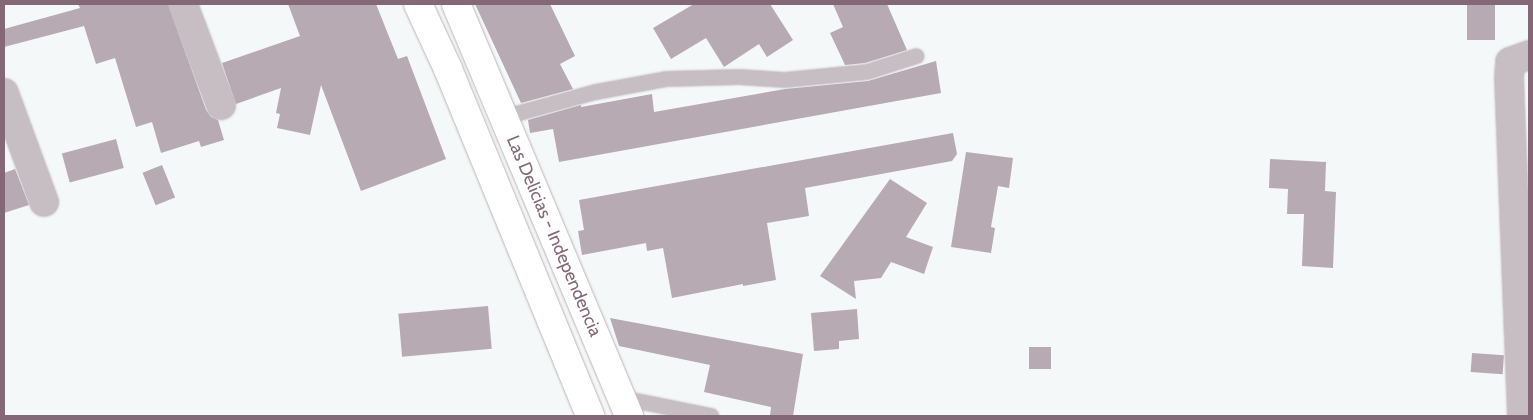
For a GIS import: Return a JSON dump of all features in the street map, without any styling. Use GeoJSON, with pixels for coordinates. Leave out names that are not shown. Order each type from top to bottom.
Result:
{"type":"FeatureCollection","features":[{"type":"Feature","properties":{"kind":"main road","name":"Las Delicias - Independencia"},"geometry":{"type":"LineString","coordinates":[[418,4],[448,69],[590,416]]}},
{"type":"Feature","properties":{"kind":"main road","name":"Las Delicias - Independencia"},"geometry":{"type":"LineString","coordinates":[[456,4],[625,407]]}},
{"type":"Feature","properties":{"kind":"main road"},"geometry":{"type":"LineString","coordinates":[[491,172],[523,161]]}},
{"type":"Feature","properties":{"kind":"street"},"geometry":{"type":"LineString","coordinates":[[182,4],[221,105]]}},
{"type":"Feature","properties":{"kind":"street"},"geometry":{"type":"LineString","coordinates":[[1522,416],[1509,78],[1510,62],[1529,54]]}},
{"type":"Feature","properties":{"kind":"street"},"geometry":{"type":"LineString","coordinates":[[4,93],[44,202]]}},
{"type":"Feature","properties":{"kind":"lane"},"geometry":{"type":"LineString","coordinates":[[505,117],[596,92],[666,79],[739,77],[786,80],[867,72],[918,56]]}},
{"type":"Feature","properties":{"kind":"lane"},"geometry":{"type":"LineString","coordinates":[[625,407],[711,416]]}},
{"type":"Feature","properties":{"kind":"building"},"geometry":{"type":"Polygon","coordinates":[[[78,4],[168,4],[206,110],[211,117],[218,120],[224,140],[201,147],[199,141],[161,153],[152,122],[136,127],[115,58],[96,64],[84,26],[4,47],[4,29],[80,8],[78,4]]]}},
{"type":"Feature","properties":{"kind":"building"},"geometry":{"type":"Polygon","coordinates":[[[288,4],[376,4],[398,59],[407,56],[446,159],[361,191],[321,85],[310,135],[277,128],[280,114],[276,113],[281,88],[236,104],[222,63],[300,36],[288,4]]]}},
{"type":"Feature","properties":{"kind":"building"},"geometry":{"type":"Polygon","coordinates":[[[475,4],[550,4],[575,56],[560,64],[573,89],[521,103],[475,4]]]}},
{"type":"Feature","properties":{"kind":"building"},"geometry":{"type":"Polygon","coordinates":[[[694,4],[770,4],[793,40],[767,57],[759,44],[724,67],[706,38],[671,59],[653,28],[694,4]]]}},
{"type":"Feature","properties":{"kind":"building"},"geometry":{"type":"Polygon","coordinates":[[[833,4],[887,4],[907,50],[865,63],[845,65],[830,33],[843,27],[833,4]]]}},
{"type":"Feature","properties":{"kind":"building"},"geometry":{"type":"Polygon","coordinates":[[[1467,4],[1495,4],[1495,40],[1467,40],[1467,4]]]}},
{"type":"Feature","properties":{"kind":"building"},"geometry":{"type":"Polygon","coordinates":[[[936,61],[941,93],[559,162],[553,129],[530,133],[528,120],[581,105],[581,107],[652,94],[654,112],[785,89],[868,81],[936,61]]]}},
{"type":"Feature","properties":{"kind":"building"},"geometry":{"type":"Polygon","coordinates":[[[953,133],[957,154],[952,161],[805,188],[809,216],[767,223],[776,280],[743,286],[743,284],[672,298],[663,248],[647,251],[646,243],[582,255],[578,231],[584,230],[579,200],[953,133]]]}},
{"type":"Feature","properties":{"kind":"building"},"geometry":{"type":"Polygon","coordinates":[[[116,139],[124,168],[70,182],[62,153],[116,139]]]}},
{"type":"Feature","properties":{"kind":"building"},"geometry":{"type":"Polygon","coordinates":[[[966,152],[1013,158],[1009,188],[998,186],[991,227],[995,228],[991,253],[951,247],[966,152]]]}},
{"type":"Feature","properties":{"kind":"building"},"geometry":{"type":"Polygon","coordinates":[[[1270,159],[1326,162],[1325,191],[1336,192],[1333,268],[1302,266],[1304,214],[1287,214],[1288,189],[1269,188],[1270,159]]]}},
{"type":"Feature","properties":{"kind":"building"},"geometry":{"type":"Polygon","coordinates":[[[162,165],[175,197],[156,205],[143,173],[162,165]]]}},
{"type":"Feature","properties":{"kind":"building"},"geometry":{"type":"Polygon","coordinates":[[[15,169],[29,205],[4,213],[4,173],[15,169]]]}},
{"type":"Feature","properties":{"kind":"building"},"geometry":{"type":"Polygon","coordinates":[[[890,179],[927,203],[906,237],[933,247],[924,274],[891,262],[881,278],[854,281],[856,299],[820,276],[890,179]]]}},
{"type":"Feature","properties":{"kind":"building"},"geometry":{"type":"Polygon","coordinates":[[[488,306],[492,349],[402,357],[398,314],[488,306]]]}},
{"type":"Feature","properties":{"kind":"building"},"geometry":{"type":"Polygon","coordinates":[[[857,309],[859,339],[839,341],[839,349],[814,351],[811,313],[857,309]]]}},
{"type":"Feature","properties":{"kind":"building"},"geometry":{"type":"Polygon","coordinates":[[[610,318],[803,354],[793,416],[770,416],[771,407],[704,392],[710,365],[619,346],[610,318]]]}},
{"type":"Feature","properties":{"kind":"building"},"geometry":{"type":"Polygon","coordinates":[[[1029,347],[1051,347],[1051,369],[1029,369],[1029,347]]]}},
{"type":"Feature","properties":{"kind":"building"},"geometry":{"type":"Polygon","coordinates":[[[1472,353],[1504,355],[1503,374],[1471,372],[1472,353]]]}}]}
